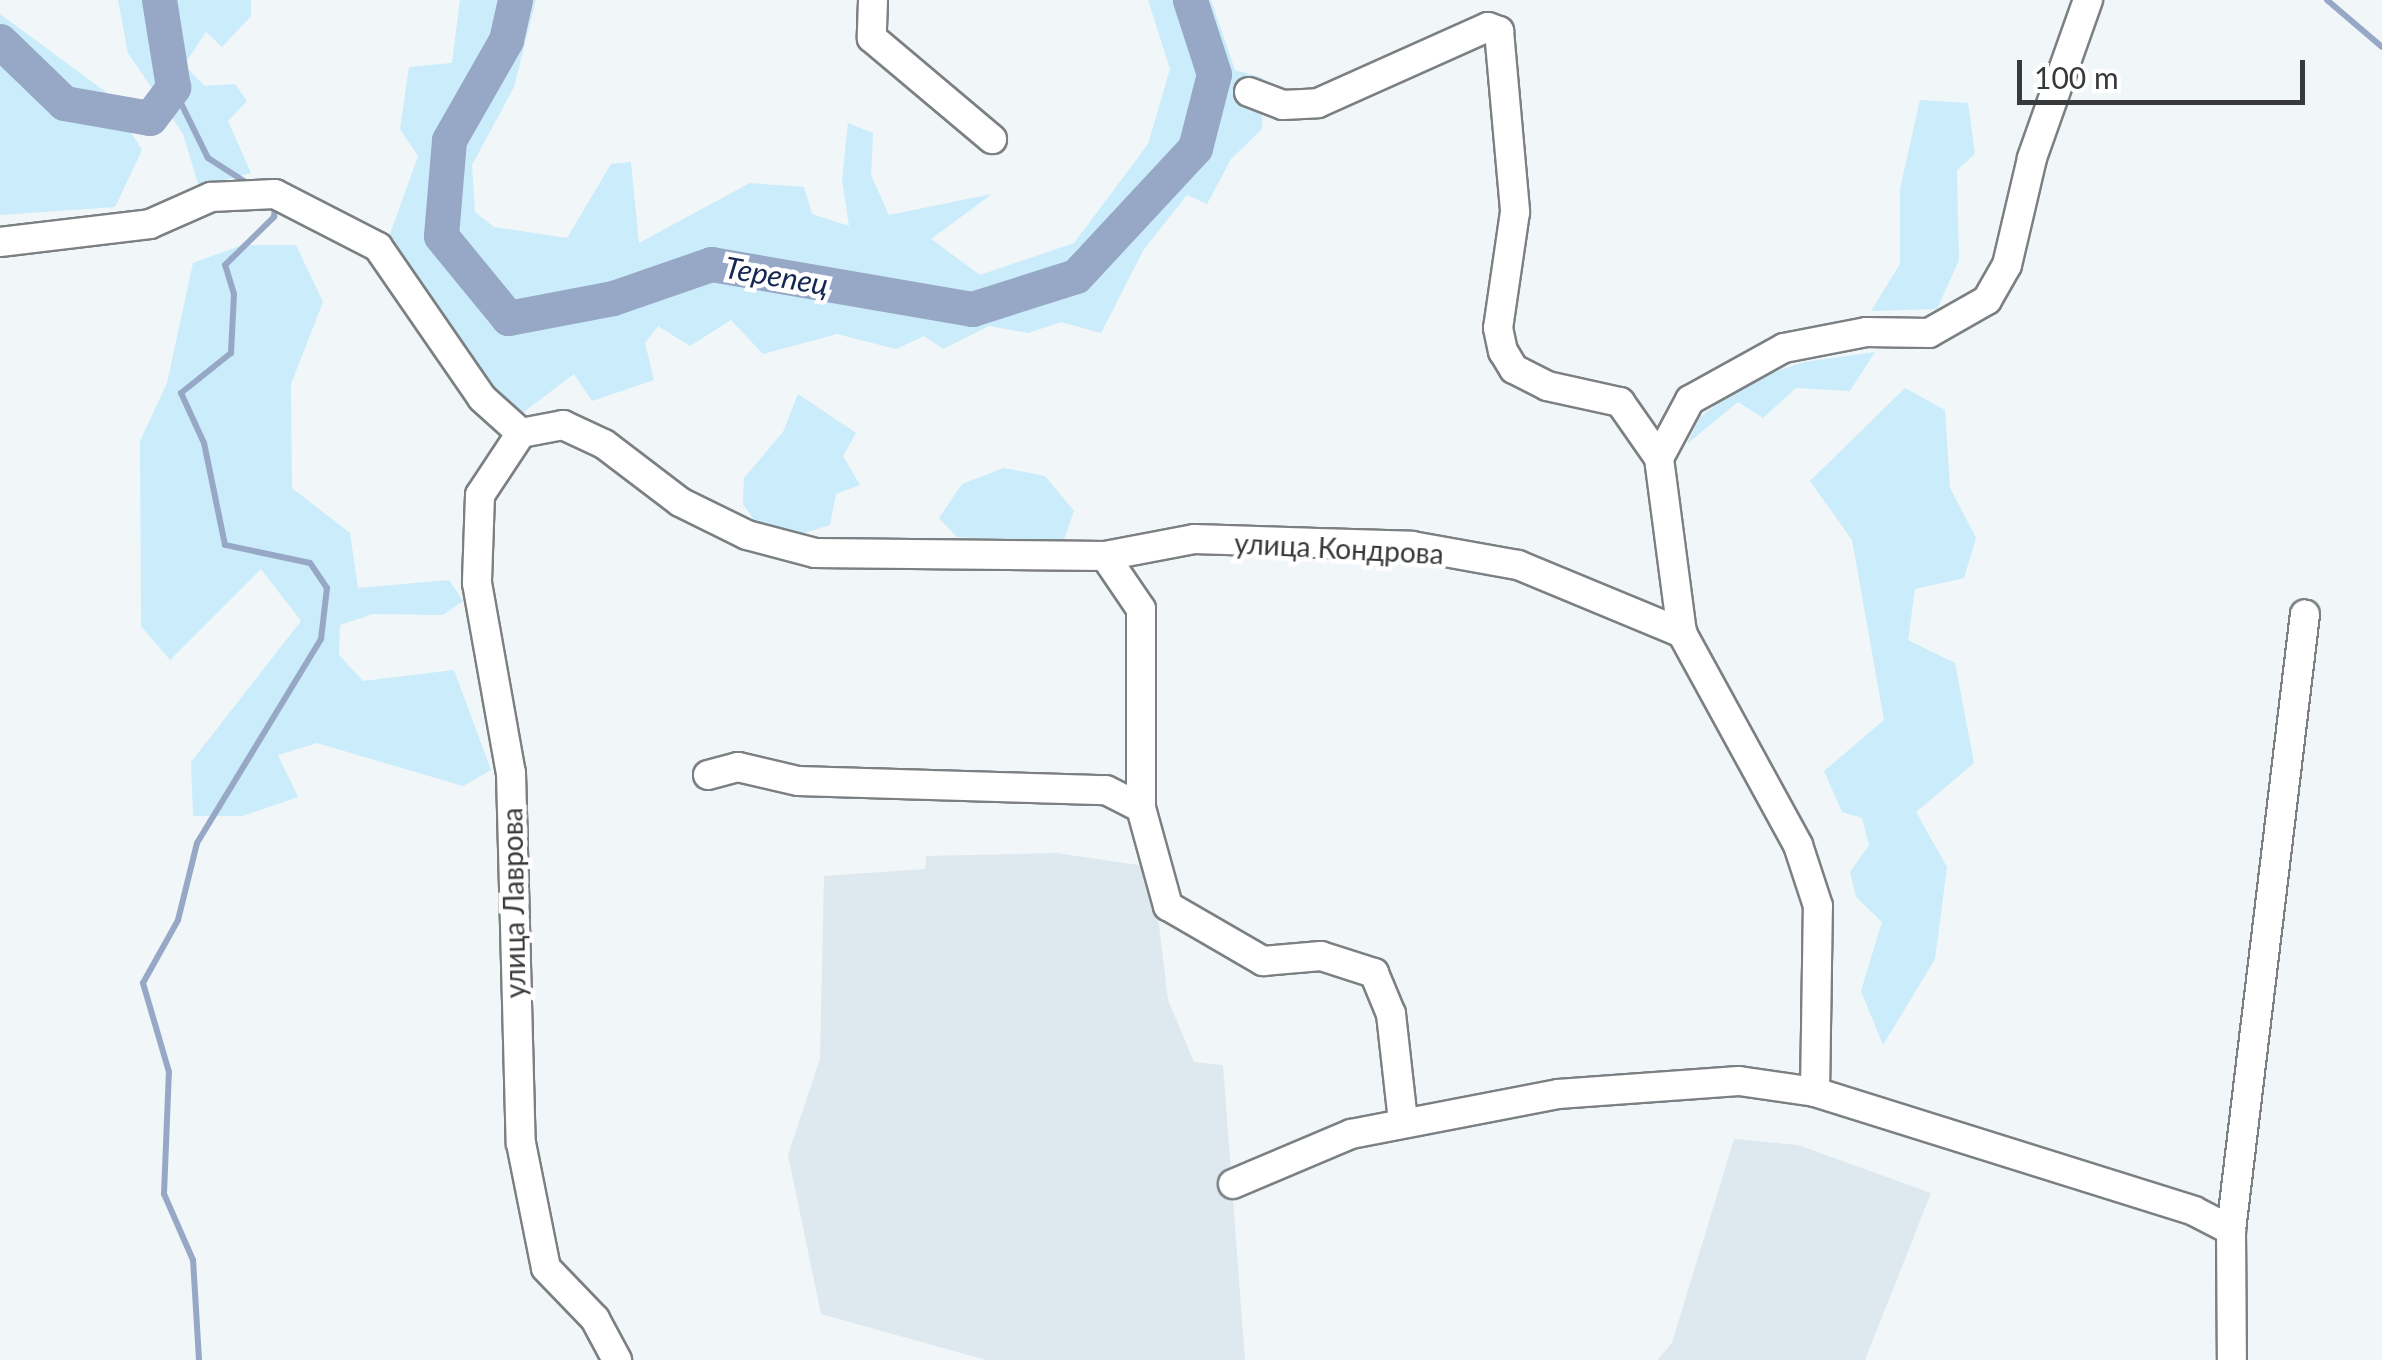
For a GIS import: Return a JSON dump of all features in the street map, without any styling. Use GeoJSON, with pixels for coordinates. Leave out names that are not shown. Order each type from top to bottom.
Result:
{"type":"FeatureCollection","features":[{"type":"Feature","properties":{"kind":"street"},"geometry":{"type":"LineString","coordinates":[[873,0],[872,38],[992,140]]}},
{"type":"Feature","properties":{"kind":"street"},"geometry":{"type":"LineString","coordinates":[[1659,458],[1690,400],[1784,348],[1866,332],[1929,334],[1987,300],[2006,265],[2032,158],[2088,0]]}},
{"type":"Feature","properties":{"kind":"street"},"geometry":{"type":"LineString","coordinates":[[1248,92],[1283,104],[1318,102],[1488,27],[1499,31],[1515,212],[1498,328],[1502,351],[1514,369],[1547,386],[1620,402],[1659,458],[1682,634],[1798,845],[1818,906],[1816,1092]]}},
{"type":"Feature","properties":{"kind":"street"},"geometry":{"type":"LineString","coordinates":[[0,242],[150,224],[211,197],[275,194],[378,247],[482,398],[521,433]]}},
{"type":"Feature","properties":{"kind":"street","name":"улица Кондрова"},"geometry":{"type":"LineString","coordinates":[[521,433],[563,425],[604,444],[680,502],[746,535],[815,553],[1105,556],[1194,539],[1412,546],[1518,565],[1682,634]]}},
{"type":"Feature","properties":{"kind":"street","name":"улица Лаврова"},"geometry":{"type":"LineString","coordinates":[[521,433],[480,495],[476,583],[511,773],[521,1143],[546,1268],[594,1319],[617,1360]]}},
{"type":"Feature","properties":{"kind":"street"},"geometry":{"type":"LineString","coordinates":[[1105,556],[1141,609],[1141,808],[1168,906],[1263,961],[1321,956],[1374,974],[1391,1014],[1403,1121]]}},
{"type":"Feature","properties":{"kind":"street"},"geometry":{"type":"LineString","coordinates":[[2232,1360],[2231,1230],[2305,614]]}},
{"type":"Feature","properties":{"kind":"street"},"geometry":{"type":"LineString","coordinates":[[708,775],[738,767],[798,781],[1106,790],[1141,808]]}},
{"type":"Feature","properties":{"kind":"street"},"geometry":{"type":"LineString","coordinates":[[1233,1184],[1403,1121],[1558,1094],[1740,1081],[1816,1092],[2194,1211],[2231,1230]]}},
{"type":"Feature","properties":{"kind":"shaded area"},"geometry":{"type":"Polygon","coordinates":[[[118,0],[251,0],[251,16],[222,47],[206,32],[184,65],[205,86],[235,84],[247,101],[228,121],[251,173],[199,187],[183,134],[128,53],[118,0]]]}},
{"type":"Feature","properties":{"kind":"shaded area"},"geometry":{"type":"Polygon","coordinates":[[[460,0],[536,0],[514,87],[472,165],[475,212],[494,227],[567,238],[611,164],[631,162],[639,243],[750,183],[804,187],[812,214],[849,226],[842,180],[848,123],[873,133],[871,175],[889,215],[992,194],[931,239],[980,275],[1074,243],[1148,144],[1170,69],[1148,0],[1211,0],[1235,70],[1263,78],[1262,129],[1231,159],[1207,204],[1187,195],[1144,249],[1101,333],[1061,322],[1028,333],[989,326],[943,349],[924,336],[896,349],[837,334],[763,354],[731,320],[690,346],[658,326],[645,343],[654,380],[592,401],[574,374],[521,414],[480,377],[389,237],[418,156],[400,129],[409,67],[452,63],[460,0]]]}},
{"type":"Feature","properties":{"kind":"shaded area"},"geometry":{"type":"Polygon","coordinates":[[[0,14],[106,92],[142,150],[115,207],[0,215],[0,14]]]}},
{"type":"Feature","properties":{"kind":"shaded area"},"geometry":{"type":"Polygon","coordinates":[[[1920,100],[1968,103],[1975,154],[1957,170],[1959,260],[1937,309],[1871,311],[1900,264],[1900,189],[1920,100]]]}},
{"type":"Feature","properties":{"kind":"shaded area"},"geometry":{"type":"Polygon","coordinates":[[[242,245],[296,245],[323,302],[291,384],[292,488],[350,533],[358,588],[449,580],[463,601],[443,615],[373,614],[340,625],[339,655],[363,681],[454,670],[491,770],[463,786],[317,743],[278,755],[298,797],[242,816],[193,816],[191,762],[301,621],[261,569],[170,660],[141,626],[140,441],[167,383],[193,263],[242,245]]]}},
{"type":"Feature","properties":{"kind":"shaded area"},"geometry":{"type":"Polygon","coordinates":[[[1875,352],[1850,391],[1796,388],[1763,418],[1738,402],[1687,444],[1700,417],[1748,381],[1804,362],[1875,352]]]}},
{"type":"Feature","properties":{"kind":"shaded area"},"geometry":{"type":"Polygon","coordinates":[[[1905,388],[1945,410],[1950,488],[1976,538],[1964,578],[1915,589],[1908,640],[1955,663],[1974,763],[1916,812],[1947,867],[1935,959],[1883,1045],[1861,991],[1882,922],[1856,897],[1850,872],[1869,845],[1862,818],[1842,812],[1824,771],[1884,720],[1852,540],[1810,481],[1905,388]]]}},
{"type":"Feature","properties":{"kind":"shaded area"},"geometry":{"type":"Polygon","coordinates":[[[798,394],[856,433],[843,456],[860,485],[836,494],[830,525],[791,537],[759,527],[743,504],[744,478],[783,432],[798,394]]]}},
{"type":"Feature","properties":{"kind":"shaded area"},"geometry":{"type":"Polygon","coordinates":[[[1004,468],[1045,476],[1074,511],[1063,542],[957,537],[939,518],[962,484],[1004,468]]]}},
{"type":"Feature","properties":{"kind":"shaded area"},"geometry":{"type":"Polygon","coordinates":[[[1056,853],[1152,867],[1168,1000],[1194,1062],[1223,1065],[1245,1360],[986,1360],[821,1314],[788,1155],[820,1059],[824,876],[925,869],[926,856],[1056,853]]]}},
{"type":"Feature","properties":{"kind":"shaded area"},"geometry":{"type":"Polygon","coordinates":[[[1734,1139],[1798,1145],[1931,1193],[1865,1360],[1657,1360],[1672,1343],[1734,1139]]]}},
{"type":"Feature","properties":{"kind":"waterway","name":"Терепец"},"geometry":{"type":"LineString","coordinates":[[0,41],[64,103],[150,118],[173,87],[159,0]]}},
{"type":"Feature","properties":{"kind":"waterway","name":"Терепец"},"geometry":{"type":"LineString","coordinates":[[515,0],[506,40],[449,140],[441,236],[508,318],[613,298],[711,264],[972,309],[1076,276],[1195,148],[1214,74],[1190,0]]}},
{"type":"Feature","properties":{"kind":"waterway"},"geometry":{"type":"LineString","coordinates":[[2327,0],[2382,47]]}},
{"type":"Feature","properties":{"kind":"waterway"},"geometry":{"type":"LineString","coordinates":[[173,87],[208,158],[250,185]]}},
{"type":"Feature","properties":{"kind":"waterway"},"geometry":{"type":"LineString","coordinates":[[199,1360],[193,1260],[164,1194],[169,1072],[143,983],[178,920],[197,843],[321,639],[327,588],[310,563],[225,545],[204,443],[181,393],[231,353],[234,294],[225,265],[274,217],[275,205]]}}]}
